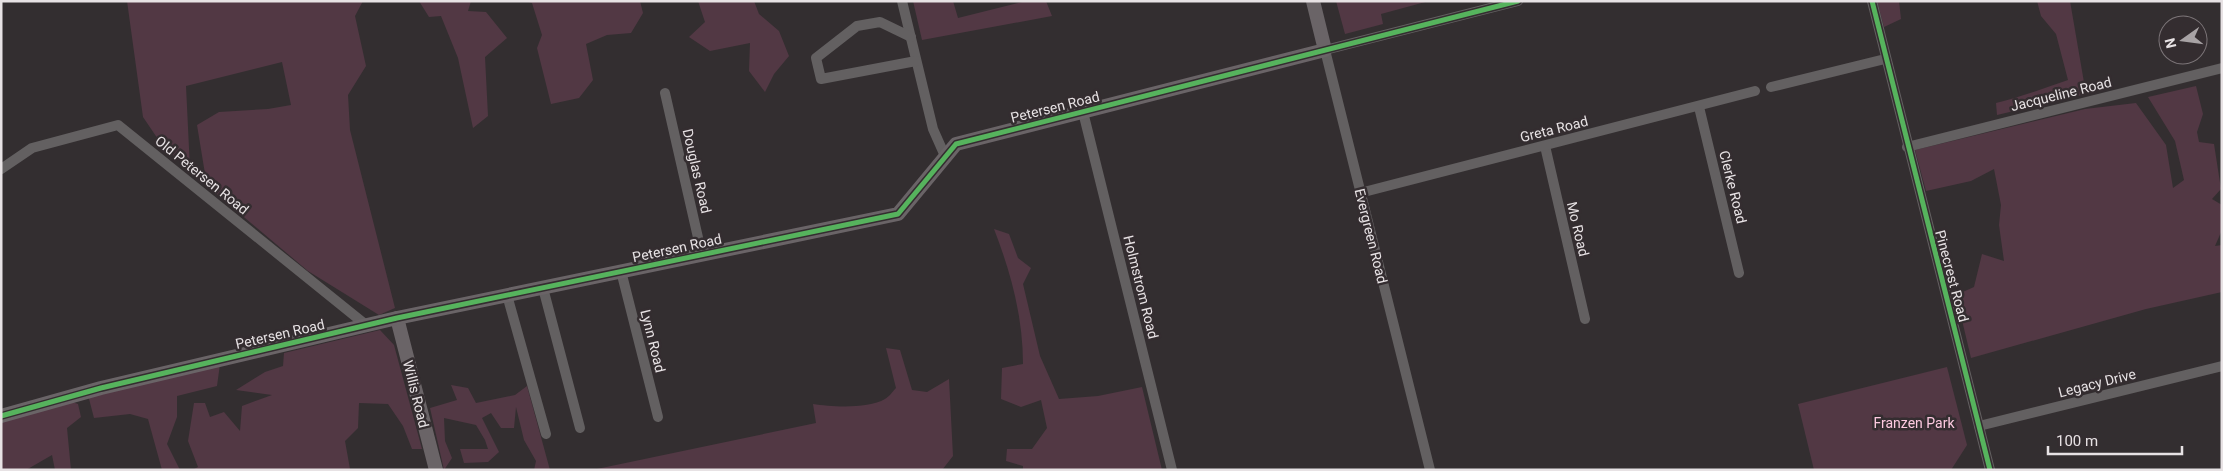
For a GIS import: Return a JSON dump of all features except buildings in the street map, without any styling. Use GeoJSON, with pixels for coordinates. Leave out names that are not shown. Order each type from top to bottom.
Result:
{"type":"FeatureCollection","features":[{"type":"Feature","properties":{"kind":"street"},"geometry":{"type":"LineString","coordinates":[[902,1],[933,129],[945,156]]}},
{"type":"Feature","properties":{"kind":"street","name":"Evergreen Road"},"geometry":{"type":"LineString","coordinates":[[1313,1],[1430,470]]}},
{"type":"Feature","properties":{"kind":"street"},"geometry":{"type":"LineString","coordinates":[[1325,50],[1518,1]]}},
{"type":"Feature","properties":{"kind":"street","name":"Pinecrest Road"},"geometry":{"type":"LineString","coordinates":[[1872,1],[1907,147],[1990,470]]}},
{"type":"Feature","properties":{"kind":"street"},"geometry":{"type":"LineString","coordinates":[[911,36],[880,22],[857,26],[816,58],[821,80],[916,61]]}},
{"type":"Feature","properties":{"kind":"street","name":"Petersen Road"},"geometry":{"type":"LineString","coordinates":[[1,416],[101,388],[397,318],[898,214],[956,144],[1325,50]]}},
{"type":"Feature","properties":{"kind":"street"},"geometry":{"type":"LineString","coordinates":[[1770,87],[1886,59]]}},
{"type":"Feature","properties":{"kind":"street","name":"Jacqueline Road"},"geometry":{"type":"LineString","coordinates":[[1907,147],[2222,68]]}},
{"type":"Feature","properties":{"kind":"street","name":"Greta Road"},"geometry":{"type":"LineString","coordinates":[[1360,193],[1755,91]]}},
{"type":"Feature","properties":{"kind":"street","name":"Douglas Road"},"geometry":{"type":"LineString","coordinates":[[665,93],[702,255]]}},
{"type":"Feature","properties":{"kind":"street","name":"Clerke Road"},"geometry":{"type":"LineString","coordinates":[[1699,107],[1739,273]]}},
{"type":"Feature","properties":{"kind":"street","name":"Holmstrom Road"},"geometry":{"type":"LineString","coordinates":[[1083,112],[1172,470]]}},
{"type":"Feature","properties":{"kind":"street","name":"Old Petersen Road"},"geometry":{"type":"LineString","coordinates":[[1,169],[32,148],[118,125],[366,326]]}},
{"type":"Feature","properties":{"kind":"street","name":"Mo Road"},"geometry":{"type":"LineString","coordinates":[[1545,146],[1585,319]]}},
{"type":"Feature","properties":{"kind":"street","name":"Lynn Road"},"geometry":{"type":"LineString","coordinates":[[621,271],[658,417]]}},
{"type":"Feature","properties":{"kind":"street"},"geometry":{"type":"LineString","coordinates":[[543,288],[580,428]]}},
{"type":"Feature","properties":{"kind":"street"},"geometry":{"type":"LineString","coordinates":[[507,295],[546,434]]}},
{"type":"Feature","properties":{"kind":"street","name":"Willis Road"},"geometry":{"type":"LineString","coordinates":[[397,318],[436,470]]}},
{"type":"Feature","properties":{"kind":"street","name":"Legacy Drive"},"geometry":{"type":"LineString","coordinates":[[1979,426],[2222,366]]}},
{"type":"Feature","properties":{"kind":"green space"},"geometry":{"type":"Polygon","coordinates":[[[127,1],[363,1],[355,16],[366,66],[348,95],[350,130],[395,308],[379,315],[308,271],[207,186],[197,125],[219,112],[268,109],[291,105],[282,62],[186,86],[190,169],[164,148],[143,117],[127,1]]]}},
{"type":"Feature","properties":{"kind":"green space"},"geometry":{"type":"Polygon","coordinates":[[[419,1],[471,1],[468,11],[486,12],[507,38],[485,57],[488,116],[473,128],[458,58],[441,16],[429,17],[419,1]]]}},
{"type":"Feature","properties":{"kind":"green space"},"geometry":{"type":"Polygon","coordinates":[[[525,1],[640,1],[643,13],[631,33],[607,35],[586,44],[593,80],[579,98],[551,104],[537,48],[542,35],[532,3],[525,1]]]}},
{"type":"Feature","properties":{"kind":"green space"},"geometry":{"type":"Polygon","coordinates":[[[698,1],[754,1],[759,14],[779,31],[789,56],[774,74],[765,92],[749,71],[750,43],[710,51],[689,37],[705,22],[698,1]]]}},
{"type":"Feature","properties":{"kind":"green space"},"geometry":{"type":"Polygon","coordinates":[[[913,1],[953,1],[958,18],[1026,1],[1046,1],[1052,16],[922,40],[913,1]]]}},
{"type":"Feature","properties":{"kind":"green space"},"geometry":{"type":"Polygon","coordinates":[[[1336,1],[1429,1],[1381,14],[1383,24],[1345,34],[1336,1]]]}},
{"type":"Feature","properties":{"kind":"green space"},"geometry":{"type":"Polygon","coordinates":[[[1877,1],[1899,1],[1901,19],[1884,27],[1877,1]]]}},
{"type":"Feature","properties":{"kind":"green space"},"geometry":{"type":"Polygon","coordinates":[[[2037,1],[2070,1],[2086,94],[1997,115],[1996,103],[2068,80],[2056,34],[2041,16],[2037,1]]]}},
{"type":"Feature","properties":{"kind":"green space"},"geometry":{"type":"Polygon","coordinates":[[[2196,86],[2203,114],[2197,132],[2199,142],[2214,144],[2221,189],[2212,199],[2222,205],[2222,230],[2215,246],[2222,245],[2222,292],[2146,309],[1971,358],[1956,295],[1974,287],[1982,254],[2004,261],[1999,225],[2001,205],[1994,169],[1971,181],[1926,191],[1915,150],[2085,109],[2136,103],[2166,145],[2173,188],[2184,180],[2175,141],[2148,97],[2196,86]]]}},
{"type":"Feature","properties":{"kind":"green space"},"geometry":{"type":"Polygon","coordinates":[[[994,229],[1009,234],[1018,258],[1031,268],[1023,284],[1040,356],[1059,399],[1098,396],[1142,387],[1162,470],[1023,470],[1023,466],[1006,461],[1007,449],[1032,449],[1047,428],[1041,400],[1021,407],[1001,399],[1002,368],[1023,364],[1021,329],[1015,295],[994,229]]]}},
{"type":"Feature","properties":{"kind":"green space"},"geometry":{"type":"Polygon","coordinates":[[[380,330],[394,345],[422,449],[412,449],[403,426],[388,404],[359,403],[358,428],[345,441],[350,469],[352,470],[192,470],[198,467],[188,441],[194,403],[205,403],[210,417],[224,412],[240,431],[242,406],[272,395],[236,390],[265,372],[283,366],[284,353],[380,330]]]}},
{"type":"Feature","properties":{"kind":"green space"},"geometry":{"type":"Polygon","coordinates":[[[886,348],[900,350],[912,390],[927,392],[949,379],[953,456],[942,470],[592,470],[816,423],[813,404],[860,406],[878,402],[886,398],[896,388],[886,348]]]}},
{"type":"Feature","properties":{"kind":"green space"},"geometry":{"type":"Polygon","coordinates":[[[220,364],[217,386],[177,396],[177,417],[167,444],[180,470],[162,470],[148,419],[130,414],[94,418],[88,395],[220,364]]]}},
{"type":"Feature","properties":{"kind":"green space","name":"Franzen Park"},"geometry":{"type":"Polygon","coordinates":[[[1947,367],[1967,445],[1951,470],[1814,470],[1798,404],[1947,367]]]}},
{"type":"Feature","properties":{"kind":"green space"},"geometry":{"type":"Polygon","coordinates":[[[451,385],[468,388],[476,403],[515,395],[527,386],[550,470],[534,470],[536,461],[524,440],[516,407],[514,428],[501,428],[491,413],[482,418],[499,452],[488,462],[464,463],[460,449],[488,449],[476,425],[444,418],[445,441],[452,458],[444,470],[430,408],[457,400],[451,385]]]}},
{"type":"Feature","properties":{"kind":"green space"},"geometry":{"type":"Polygon","coordinates":[[[66,400],[78,404],[81,417],[67,428],[71,470],[55,470],[52,455],[26,470],[1,470],[1,417],[66,400]]]}},
{"type":"Feature","properties":{"kind":"cycle path"},"geometry":{"type":"LineString","coordinates":[[1,416],[101,388],[397,318],[898,214],[956,144],[1518,1]]}},
{"type":"Feature","properties":{"kind":"cycle path"},"geometry":{"type":"LineString","coordinates":[[1872,1],[1990,470]]}}]}
